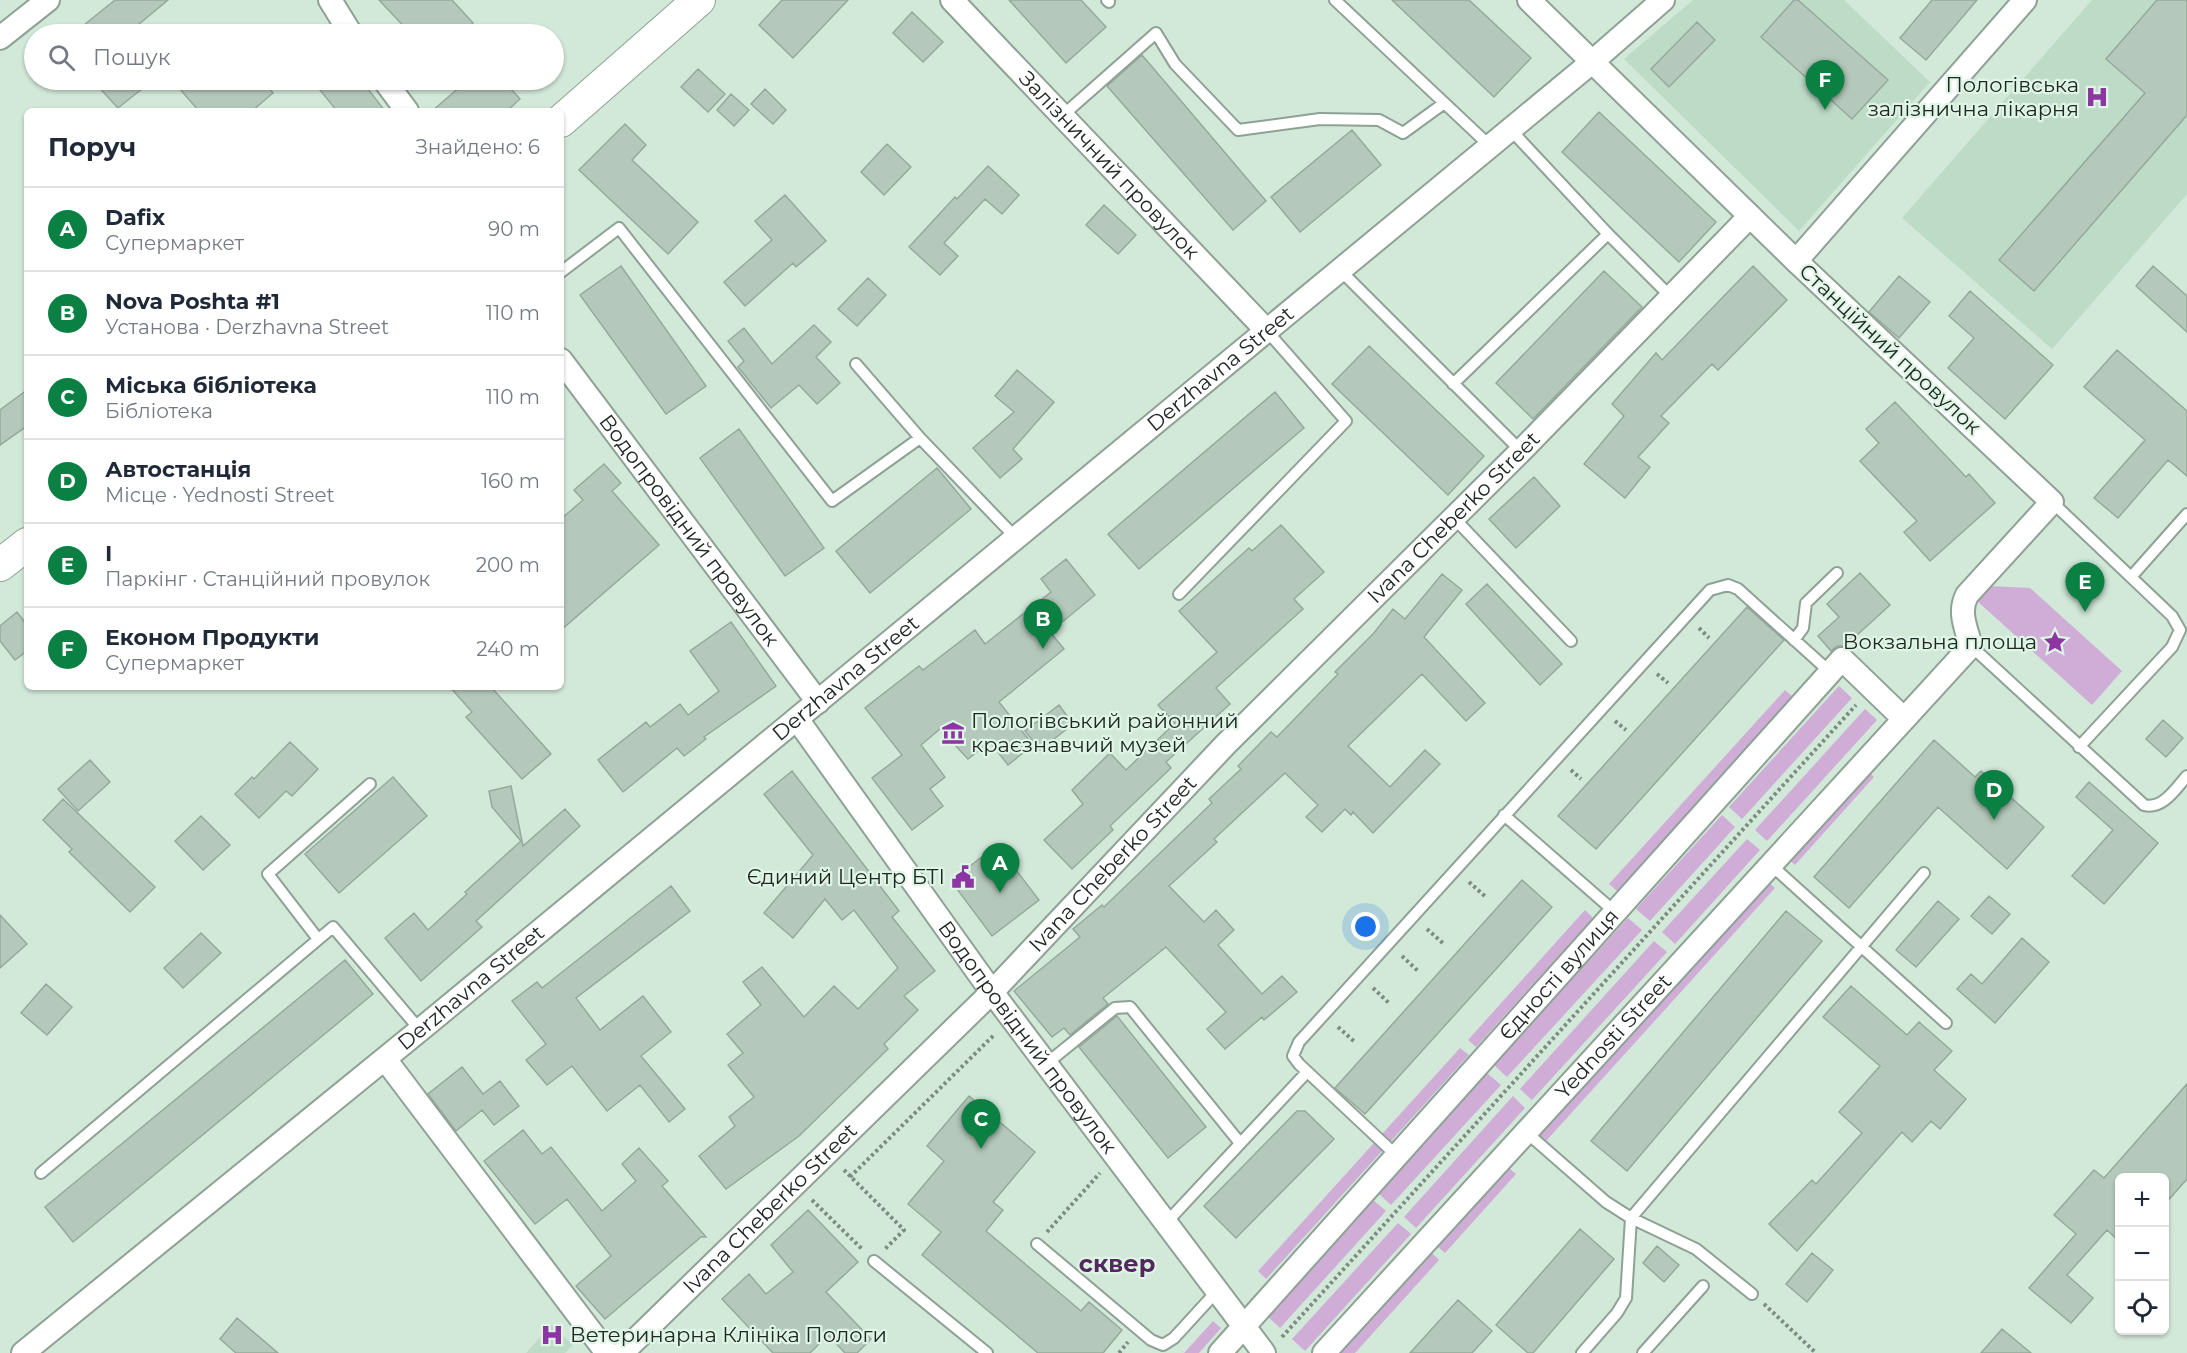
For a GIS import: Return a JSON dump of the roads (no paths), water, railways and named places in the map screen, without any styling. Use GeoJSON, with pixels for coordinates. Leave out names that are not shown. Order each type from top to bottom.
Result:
{"type":"FeatureCollection","features":[{"type":"Feature","properties":{"kind":"main road"},"geometry":{"type":"LineString","coordinates":[[564,118],[699,0]]}},
{"type":"Feature","properties":{"kind":"main road"},"geometry":{"type":"LineString","coordinates":[[0,565],[24,546]]}},
{"type":"Feature","properties":{"kind":"street"},"geometry":{"type":"LineString","coordinates":[[0,38],[48,0]]}},
{"type":"Feature","properties":{"kind":"street"},"geometry":{"type":"LineString","coordinates":[[330,0],[345,24]]}},
{"type":"Feature","properties":{"kind":"street","name":"Залізничний провулок"},"geometry":{"type":"LineString","coordinates":[[952,0],[1267,331]]}},
{"type":"Feature","properties":{"kind":"street","name":"Станційний провулок"},"geometry":{"type":"LineString","coordinates":[[1529,0],[1750,216],[2052,502]]}},
{"type":"Feature","properties":{"kind":"street","name":"Derzhavna Street"},"geometry":{"type":"LineString","coordinates":[[22,1353],[385,1059],[818,702],[1592,62],[1663,0]]}},
{"type":"Feature","properties":{"kind":"street"},"geometry":{"type":"LineString","coordinates":[[1797,261],[2025,0]]}},
{"type":"Feature","properties":{"kind":"street"},"geometry":{"type":"LineString","coordinates":[[391,90],[405,108]]}},
{"type":"Feature","properties":{"kind":"street","name":"Ivana Cheberko Street"},"geometry":{"type":"LineString","coordinates":[[622,1353],[993,992],[1192,778],[1521,451],[1750,216]]}},
{"type":"Feature","properties":{"kind":"street","name":"Водопровідний провулок"},"geometry":{"type":"LineString","coordinates":[[564,364],[818,702]]}},
{"type":"Feature","properties":{"kind":"street"},"geometry":{"type":"LineString","coordinates":[[1830,672],[1842,659],[1903,718],[1971,646],[1962,614],[1962,604],[1967,595],[2052,502]]}},
{"type":"Feature","properties":{"kind":"street","name":"Єдності вулиця"},"geometry":{"type":"LineString","coordinates":[[1220,1353],[1830,672]]}},
{"type":"Feature","properties":{"kind":"street","name":"Yednosti Street"},"geometry":{"type":"LineString","coordinates":[[1324,1353],[1903,718]]}},
{"type":"Feature","properties":{"kind":"street","name":"Водопровідний провулок"},"geometry":{"type":"LineString","coordinates":[[797,719],[1012,1018],[1264,1353]]}},
{"type":"Feature","properties":{"kind":"street"},"geometry":{"type":"LineString","coordinates":[[385,1059],[607,1353]]}},
{"type":"Feature","properties":{"kind":"lane"},"geometry":{"type":"LineString","coordinates":[[1335,0],[1490,146]]}},
{"type":"Feature","properties":{"kind":"lane"},"geometry":{"type":"LineString","coordinates":[[1062,116],[1156,33],[1175,64],[1238,130],[1320,118],[1379,120],[1403,133],[1443,104]]}},
{"type":"Feature","properties":{"kind":"lane"},"geometry":{"type":"LineString","coordinates":[[1510,129],[1608,234],[1671,297]]}},
{"type":"Feature","properties":{"kind":"lane"},"geometry":{"type":"LineString","coordinates":[[564,270],[619,228],[832,501],[920,438]]}},
{"type":"Feature","properties":{"kind":"lane"},"geometry":{"type":"LineString","coordinates":[[1453,384],[1608,234]]}},
{"type":"Feature","properties":{"kind":"lane"},"geometry":{"type":"LineString","coordinates":[[1340,270],[1521,451]]}},
{"type":"Feature","properties":{"kind":"lane"},"geometry":{"type":"LineString","coordinates":[[1179,594],[1346,421],[1267,331]]}},
{"type":"Feature","properties":{"kind":"lane"},"geometry":{"type":"LineString","coordinates":[[856,364],[920,438],[1016,538]]}},
{"type":"Feature","properties":{"kind":"lane"},"geometry":{"type":"LineString","coordinates":[[2052,502],[2178,623],[2180,630],[2178,638],[2079,747]]}},
{"type":"Feature","properties":{"kind":"lane"},"geometry":{"type":"LineString","coordinates":[[2131,577],[2187,514]]}},
{"type":"Feature","properties":{"kind":"lane"},"geometry":{"type":"LineString","coordinates":[[1454,518],[1571,641]]}},
{"type":"Feature","properties":{"kind":"lane"},"geometry":{"type":"LineString","coordinates":[[1794,640],[1803,628],[1806,603],[1836,573]]}},
{"type":"Feature","properties":{"kind":"lane"},"geometry":{"type":"LineString","coordinates":[[1397,1156],[1293,1056],[1299,1042],[1710,590],[1728,585],[1737,589],[1830,672]]}},
{"type":"Feature","properties":{"kind":"lane"},"geometry":{"type":"LineString","coordinates":[[1971,646],[2144,805],[2156,806],[2163,802],[2187,776]]}},
{"type":"Feature","properties":{"kind":"lane"},"geometry":{"type":"LineString","coordinates":[[318,939],[268,874],[370,783]]}},
{"type":"Feature","properties":{"kind":"lane"},"geometry":{"type":"LineString","coordinates":[[1504,815],[1615,912]]}},
{"type":"Feature","properties":{"kind":"lane"},"geometry":{"type":"LineString","coordinates":[[1770,864],[1946,1023]]}},
{"type":"Feature","properties":{"kind":"lane"},"geometry":{"type":"LineString","coordinates":[[1582,1353],[1617,1313],[1626,1298],[1631,1218],[1924,873]]}},
{"type":"Feature","properties":{"kind":"lane"},"geometry":{"type":"LineString","coordinates":[[41,1173],[333,927],[420,1030]]}},
{"type":"Feature","properties":{"kind":"lane"},"geometry":{"type":"LineString","coordinates":[[1046,1064],[1115,1008],[1130,1006],[1240,1143]]}},
{"type":"Feature","properties":{"kind":"lane"},"geometry":{"type":"LineString","coordinates":[[1166,1223],[1307,1071]]}},
{"type":"Feature","properties":{"kind":"lane"},"geometry":{"type":"LineString","coordinates":[[1526,1132],[1606,1202],[1631,1218],[1696,1249],[1752,1294]]}},
{"type":"Feature","properties":{"kind":"lane"},"geometry":{"type":"LineString","coordinates":[[1037,1244],[1150,1340],[1163,1345],[1174,1338],[1217,1291]]}},
{"type":"Feature","properties":{"kind":"lane"},"geometry":{"type":"LineString","coordinates":[[874,1261],[987,1353]]}},
{"type":"Feature","properties":{"kind":"lane"},"geometry":{"type":"LineString","coordinates":[[1643,1353],[1703,1286]]}},
{"type":"Feature","properties":{"kind":"place","name":"Пологівська залізнична лікарня"},"geometry":{"type":"Point","coordinates":[2097,97]}},
{"type":"Feature","properties":{"kind":"place","name":"Економ Продукти"},"geometry":{"type":"Point","coordinates":[1825,110]}},
{"type":"Feature","properties":{"kind":"place","name":"І"},"geometry":{"type":"Point","coordinates":[2085,612]}},
{"type":"Feature","properties":{"kind":"place","name":"Вокзальна площа"},"geometry":{"type":"Point","coordinates":[2055,642]}},
{"type":"Feature","properties":{"kind":"place","name":"Nova Poshta #1"},"geometry":{"type":"Point","coordinates":[1043,649]}},
{"type":"Feature","properties":{"kind":"place","name":"Пологівський районний краєзнавчий музей"},"geometry":{"type":"Point","coordinates":[953,733]}},
{"type":"Feature","properties":{"kind":"place","name":"Автостанція"},"geometry":{"type":"Point","coordinates":[1994,820]}},
{"type":"Feature","properties":{"kind":"place","name":"Єдиний Центр БТІ"},"geometry":{"type":"Point","coordinates":[963,877]}},
{"type":"Feature","properties":{"kind":"place","name":"Dafix"},"geometry":{"type":"Point","coordinates":[1000,893]}},
{"type":"Feature","properties":{"kind":"place","name":"Міська бібліотека"},"geometry":{"type":"Point","coordinates":[981,1149]}},
{"type":"Feature","properties":{"kind":"place","name":"Ветеринарна Клініка Пологи"},"geometry":{"type":"Point","coordinates":[552,1335]}},
{"type":"Feature","properties":{"kind":"district","name":"сквер"},"geometry":{"type":"Point","coordinates":[1117,1264]}}]}
